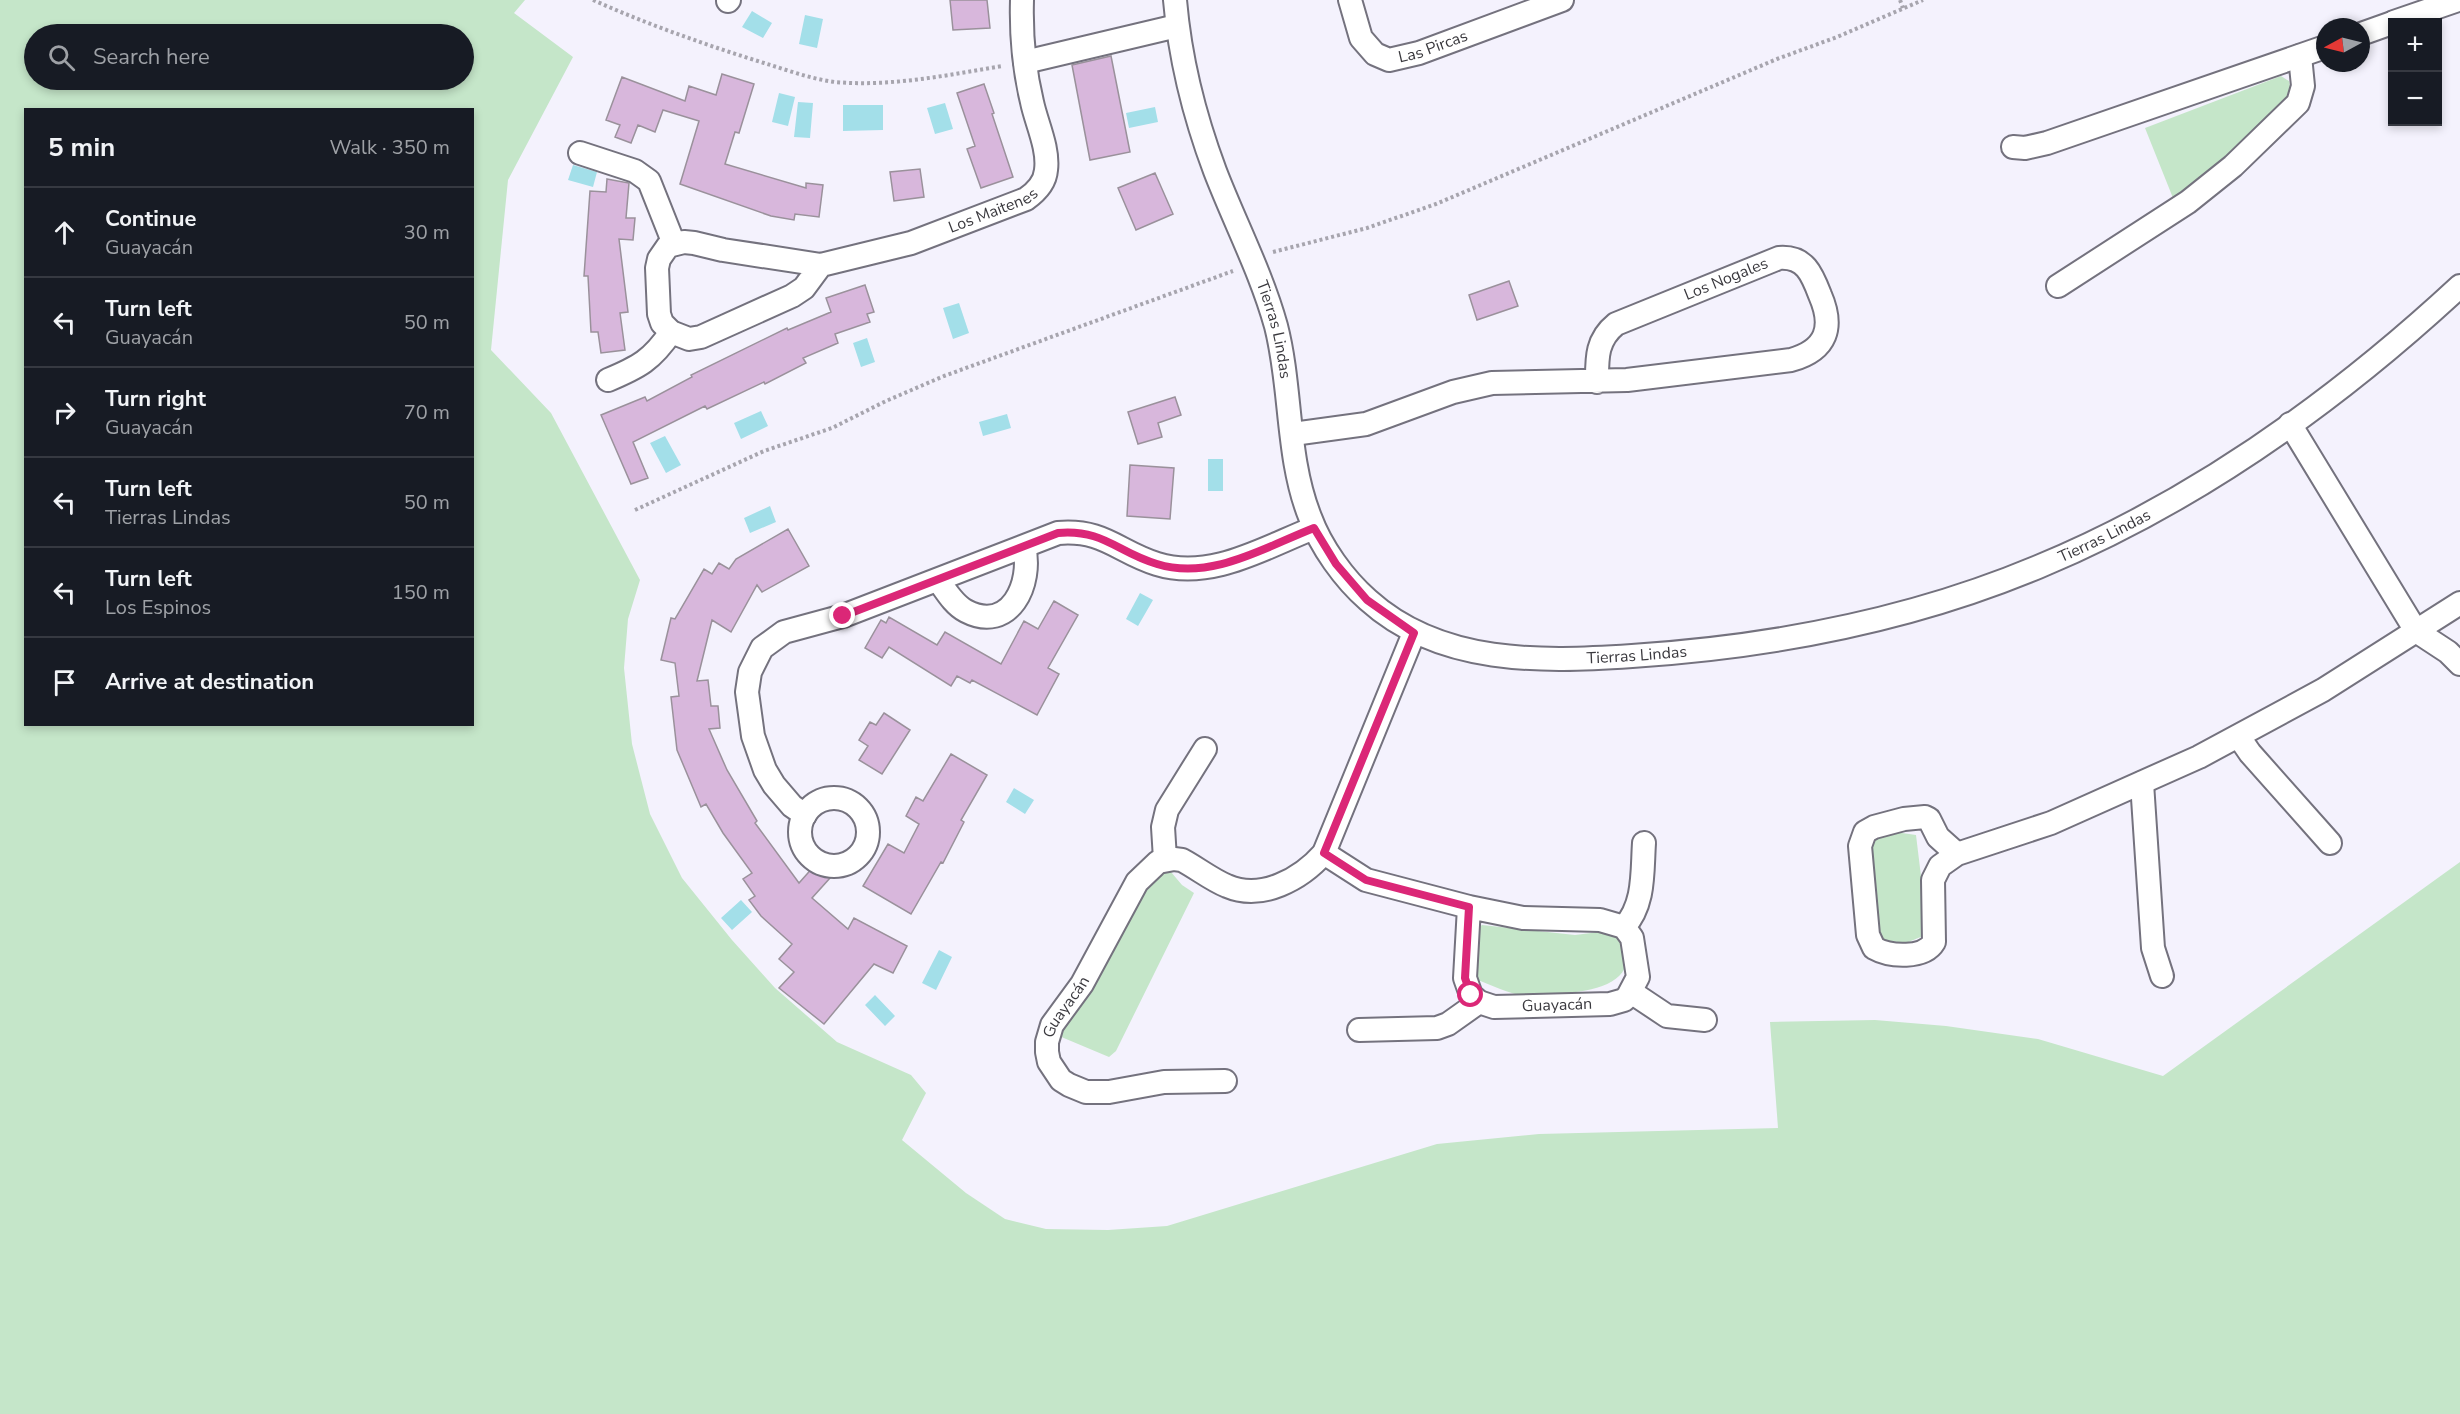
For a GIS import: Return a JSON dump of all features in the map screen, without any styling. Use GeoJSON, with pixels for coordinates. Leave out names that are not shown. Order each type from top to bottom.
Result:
{"type":"FeatureCollection","features":[{"type":"Feature","properties":{"kind":"street","name":"Los Maitenes"},"geometry":{"type":"LineString","coordinates":[[674,243],[694,243],[723,250],[820,265],[921,240],[1026,199],[1033,194],[1044,179],[1047,162],[1025,62],[1022,0]]}},
{"type":"Feature","properties":{"kind":"street","name":"Tierras Lindas"},"geometry":{"type":"LineString","coordinates":[[1175,0],[1186,78],[1215,170],[1254,261],[1275,322],[1285,365],[1302,493],[1314,528],[1336,564],[1367,600],[1414,633],[1450,646],[1500,656],[1607,658],[1732,647],[1876,620],[1989,586],[2082,547],[2175,499],[2290,424],[2385,353],[2460,286]]}},
{"type":"Feature","properties":{"kind":"street","name":"Las Pircas"},"geometry":{"type":"LineString","coordinates":[[1350,0],[1361,38],[1375,54],[1389,60],[1419,53],[1551,2]]}},
{"type":"Feature","properties":{"kind":"street"},"geometry":{"type":"LineString","coordinates":[[2407,18],[2458,0]]}},
{"type":"Feature","properties":{"kind":"street"},"geometry":{"type":"LineString","coordinates":[[2370,31],[2388,25]]}},
{"type":"Feature","properties":{"kind":"street"},"geometry":{"type":"LineString","coordinates":[[1025,62],[1177,26]]}},
{"type":"Feature","properties":{"kind":"street"},"geometry":{"type":"LineString","coordinates":[[2013,147],[2047,143],[2316,50]]}},
{"type":"Feature","properties":{"kind":"street"},"geometry":{"type":"LineString","coordinates":[[2058,286],[2188,202],[2233,166],[2298,103],[2303,86],[2300,56]]}},
{"type":"Feature","properties":{"kind":"street"},"geometry":{"type":"LineString","coordinates":[[580,153],[635,171],[649,181],[674,243],[662,251],[657,268],[659,314],[662,323],[671,332],[689,339],[700,337],[792,296],[804,288],[820,265]]}},
{"type":"Feature","properties":{"kind":"street","name":"Los Nogales"},"geometry":{"type":"LineString","coordinates":[[1293,434],[1366,424],[1453,392],[1482,385],[1510,381],[1597,382],[1627,381],[1801,358],[1813,352],[1825,335],[1826,309],[1807,267],[1794,259],[1779,258],[1616,324],[1602,339],[1597,359],[1597,382]]}},
{"type":"Feature","properties":{"kind":"street"},"geometry":{"type":"LineString","coordinates":[[608,380],[637,368],[650,358],[671,332]]}},
{"type":"Feature","properties":{"kind":"street"},"geometry":{"type":"LineString","coordinates":[[2290,424],[2416,631],[2448,652],[2460,664]]}},
{"type":"Feature","properties":{"kind":"street"},"geometry":{"type":"LineString","coordinates":[[805,815],[792,806],[774,785],[765,770],[753,736],[747,692],[750,672],[757,656],[769,642],[784,632],[834,619],[1058,533],[1082,533],[1107,540],[1155,564],[1201,569],[1226,562],[1314,528]]}},
{"type":"Feature","properties":{"kind":"street"},"geometry":{"type":"LineString","coordinates":[[938,580],[957,605],[965,611],[975,615],[997,615],[1007,610],[1022,591],[1027,569],[1024,547]]}},
{"type":"Feature","properties":{"kind":"street"},"geometry":{"type":"LineString","coordinates":[[1957,854],[1938,837],[1929,819],[1925,817],[1904,819],[1874,827],[1865,832],[1860,846],[1868,935],[1875,948],[1887,952],[1916,954],[1930,948],[1934,942],[1933,887],[1935,875],[1940,866],[1957,854],[2051,823],[2239,737],[2323,690],[2460,603]]}},
{"type":"Feature","properties":{"kind":"street"},"geometry":{"type":"LineString","coordinates":[[1205,749],[1167,810],[1163,827],[1165,860],[1182,860],[1225,886],[1249,890],[1278,886],[1293,879],[1315,863],[1324,853],[1414,633]]}},
{"type":"Feature","properties":{"kind":"street"},"geometry":{"type":"LineString","coordinates":[[2239,737],[2250,753],[2330,843]]}},
{"type":"Feature","properties":{"kind":"street"},"geometry":{"type":"LineString","coordinates":[[2142,783],[2153,948],[2162,976]]}},
{"type":"Feature","properties":{"kind":"street"},"geometry":{"type":"LineString","coordinates":[[1624,927],[1634,916],[1639,904],[1644,843]]}},
{"type":"Feature","properties":{"kind":"street"},"geometry":{"type":"LineString","coordinates":[[1324,853],[1366,880],[1469,907],[1523,918],[1564,921],[1600,920],[1624,927],[1632,938],[1638,971],[1632,992],[1667,1016],[1706,1020]]}},
{"type":"Feature","properties":{"kind":"street","name":"Guayacán"},"geometry":{"type":"LineString","coordinates":[[1165,860],[1150,867],[1137,882],[1082,984],[1052,1025],[1047,1042],[1049,1062],[1061,1080],[1069,1086],[1086,1092],[1109,1092],[1164,1082],[1225,1081]]}},
{"type":"Feature","properties":{"kind":"street"},"geometry":{"type":"LineString","coordinates":[[1359,1030],[1437,1028],[1448,1024],[1479,1002],[1471,995],[1465,978],[1469,907]]}},
{"type":"Feature","properties":{"kind":"street","name":"Guayacán"},"geometry":{"type":"LineString","coordinates":[[1479,1002],[1494,1007],[1610,1004],[1624,1000],[1632,992]]}},
{"type":"Feature","properties":{"kind":"path"},"geometry":{"type":"LineString","coordinates":[[593,0],[695,42],[804,75],[833,81],[870,83],[913,81],[1025,62]]}},
{"type":"Feature","properties":{"kind":"path"},"geometry":{"type":"LineString","coordinates":[[1900,0],[1903,8]]}},
{"type":"Feature","properties":{"kind":"path"},"geometry":{"type":"LineString","coordinates":[[1273,252],[1367,228],[1436,204],[1499,179],[1566,147],[1923,0]]}},
{"type":"Feature","properties":{"kind":"path"},"geometry":{"type":"LineString","coordinates":[[635,510],[764,451],[832,428],[944,376],[1233,271]]}},
{"type":"Feature","properties":{"kind":"green space"},"geometry":{"type":"Polygon","coordinates":[[[0,0],[525,0],[514,13],[573,57],[508,180],[491,350],[551,413],[640,580],[628,619],[624,668],[632,744],[650,814],[682,878],[732,940],[775,988],[837,1042],[911,1075],[926,1093],[902,1140],[966,1193],[1005,1219],[1046,1229],[1108,1230],[1167,1226],[1437,1144],[1539,1134],[1778,1128],[1770,1022],[1875,1020],[1946,1026],[2038,1039],[2163,1076],[2460,862],[2460,1414],[0,1414],[0,0]]]}},
{"type":"Feature","properties":{"kind":"green space"},"geometry":{"type":"Polygon","coordinates":[[[2281,76],[2289,81],[2291,91],[2286,102],[2232,153],[2173,198],[2145,128],[2281,76]]]}},
{"type":"Feature","properties":{"kind":"green space"},"geometry":{"type":"Polygon","coordinates":[[[1888,831],[1916,835],[1928,934],[1906,943],[1880,940],[1868,841],[1888,831]]]}},
{"type":"Feature","properties":{"kind":"green space"},"geometry":{"type":"Polygon","coordinates":[[[1171,872],[1182,885],[1194,893],[1116,1051],[1109,1057],[1059,1036],[1151,880],[1160,874],[1171,872]]]}},
{"type":"Feature","properties":{"kind":"green space"},"geometry":{"type":"Polygon","coordinates":[[[1482,925],[1575,935],[1607,931],[1617,934],[1625,951],[1626,964],[1621,974],[1600,987],[1536,997],[1518,995],[1475,979],[1476,929],[1482,925]]]}},
{"type":"Feature","properties":{"kind":"water"},"geometry":{"type":"Polygon","coordinates":[[[752,11],[772,23],[763,38],[742,27],[752,11]]]}},
{"type":"Feature","properties":{"kind":"water"},"geometry":{"type":"Polygon","coordinates":[[[805,15],[823,19],[817,48],[799,44],[805,15]]]}},
{"type":"Feature","properties":{"kind":"water"},"geometry":{"type":"Polygon","coordinates":[[[779,93],[795,97],[788,126],[772,122],[779,93]]]}},
{"type":"Feature","properties":{"kind":"water"},"geometry":{"type":"Polygon","coordinates":[[[798,102],[813,103],[810,138],[794,137],[798,102]]]}},
{"type":"Feature","properties":{"kind":"water"},"geometry":{"type":"Polygon","coordinates":[[[945,103],[953,129],[935,134],[927,108],[945,103]]]}},
{"type":"Feature","properties":{"kind":"water"},"geometry":{"type":"Polygon","coordinates":[[[843,105],[883,105],[883,130],[843,131],[843,105]]]}},
{"type":"Feature","properties":{"kind":"water"},"geometry":{"type":"Polygon","coordinates":[[[1155,107],[1158,122],[1129,128],[1126,113],[1155,107]]]}},
{"type":"Feature","properties":{"kind":"water"},"geometry":{"type":"Polygon","coordinates":[[[573,165],[597,172],[593,187],[568,180],[573,165]]]}},
{"type":"Feature","properties":{"kind":"water"},"geometry":{"type":"Polygon","coordinates":[[[959,303],[969,333],[953,339],[943,308],[959,303]]]}},
{"type":"Feature","properties":{"kind":"water"},"geometry":{"type":"Polygon","coordinates":[[[867,338],[875,362],[861,367],[853,343],[867,338]]]}},
{"type":"Feature","properties":{"kind":"water"},"geometry":{"type":"Polygon","coordinates":[[[761,411],[768,426],[741,439],[734,423],[761,411]]]}},
{"type":"Feature","properties":{"kind":"water"},"geometry":{"type":"Polygon","coordinates":[[[1007,414],[1011,428],[983,436],[979,422],[1007,414]]]}},
{"type":"Feature","properties":{"kind":"water"},"geometry":{"type":"Polygon","coordinates":[[[665,436],[681,465],[666,473],[650,443],[665,436]]]}},
{"type":"Feature","properties":{"kind":"water"},"geometry":{"type":"Polygon","coordinates":[[[1208,459],[1223,459],[1223,491],[1208,491],[1208,459]]]}},
{"type":"Feature","properties":{"kind":"water"},"geometry":{"type":"Polygon","coordinates":[[[770,506],[776,522],[750,533],[744,518],[770,506]]]}},
{"type":"Feature","properties":{"kind":"water"},"geometry":{"type":"Polygon","coordinates":[[[1140,593],[1153,600],[1138,626],[1126,619],[1140,593]]]}},
{"type":"Feature","properties":{"kind":"water"},"geometry":{"type":"Polygon","coordinates":[[[1014,788],[1034,800],[1025,814],[1006,802],[1014,788]]]}},
{"type":"Feature","properties":{"kind":"water"},"geometry":{"type":"Polygon","coordinates":[[[741,900],[752,912],[732,930],[721,918],[741,900]]]}},
{"type":"Feature","properties":{"kind":"water"},"geometry":{"type":"Polygon","coordinates":[[[939,950],[952,957],[936,990],[922,983],[939,950]]]}},
{"type":"Feature","properties":{"kind":"water"},"geometry":{"type":"Polygon","coordinates":[[[875,995],[895,1016],[885,1026],[865,1005],[875,995]]]}},
{"type":"Feature","properties":{"kind":"building"},"geometry":{"type":"Polygon","coordinates":[[[950,0],[987,0],[990,28],[953,30],[950,0]]]}},
{"type":"Feature","properties":{"kind":"building"},"geometry":{"type":"Polygon","coordinates":[[[1111,56],[1130,152],[1090,160],[1072,65],[1111,56]]]}},
{"type":"Feature","properties":{"kind":"building"},"geometry":{"type":"Polygon","coordinates":[[[722,74],[754,84],[739,133],[735,132],[725,164],[806,188],[806,183],[823,185],[819,217],[795,214],[794,220],[771,216],[680,184],[699,121],[663,110],[655,132],[638,125],[631,143],[615,137],[620,125],[606,120],[622,77],[685,101],[689,86],[716,95],[722,74]]]}},
{"type":"Feature","properties":{"kind":"building"},"geometry":{"type":"Polygon","coordinates":[[[984,84],[1013,177],[981,188],[967,149],[975,146],[957,93],[984,84]]]}},
{"type":"Feature","properties":{"kind":"building"},"geometry":{"type":"Polygon","coordinates":[[[920,169],[924,197],[894,201],[890,172],[920,169]]]}},
{"type":"Feature","properties":{"kind":"building"},"geometry":{"type":"Polygon","coordinates":[[[1155,173],[1173,214],[1136,230],[1118,188],[1155,173]]]}},
{"type":"Feature","properties":{"kind":"building"},"geometry":{"type":"Polygon","coordinates":[[[607,179],[629,183],[626,218],[635,218],[633,240],[619,239],[628,312],[620,313],[625,350],[601,353],[598,332],[591,332],[588,276],[584,276],[590,191],[606,192],[607,179]]]}},
{"type":"Feature","properties":{"kind":"building"},"geometry":{"type":"Polygon","coordinates":[[[1509,281],[1518,306],[1477,320],[1469,295],[1509,281]]]}},
{"type":"Feature","properties":{"kind":"building"},"geometry":{"type":"Polygon","coordinates":[[[865,285],[874,312],[867,314],[870,322],[835,334],[838,343],[803,358],[806,363],[765,384],[764,382],[707,409],[705,406],[633,442],[648,478],[631,484],[601,415],[645,397],[647,401],[692,377],[691,375],[787,328],[788,330],[831,312],[826,298],[865,285]]]}},
{"type":"Feature","properties":{"kind":"building"},"geometry":{"type":"Polygon","coordinates":[[[1175,397],[1181,415],[1158,423],[1162,437],[1138,444],[1128,412],[1175,397]]]}},
{"type":"Feature","properties":{"kind":"building"},"geometry":{"type":"Polygon","coordinates":[[[1130,465],[1174,468],[1170,519],[1127,516],[1130,465]]]}},
{"type":"Feature","properties":{"kind":"building"},"geometry":{"type":"Polygon","coordinates":[[[788,529],[809,566],[762,592],[757,585],[731,632],[712,620],[697,681],[708,680],[711,706],[718,706],[720,728],[709,729],[727,770],[757,821],[755,823],[799,883],[815,865],[830,878],[812,898],[848,929],[854,918],[907,946],[893,973],[874,964],[824,1024],[779,988],[794,972],[779,959],[792,944],[761,916],[749,900],[755,896],[743,879],[752,873],[723,833],[706,804],[701,807],[677,750],[671,697],[679,696],[675,663],[661,660],[671,618],[675,619],[704,569],[712,574],[719,563],[729,569],[736,559],[788,529]]]}},
{"type":"Feature","properties":{"kind":"building"},"geometry":{"type":"Polygon","coordinates":[[[1054,601],[1078,615],[1048,668],[1059,674],[1037,715],[972,680],[970,683],[957,676],[951,686],[889,647],[882,658],[865,648],[881,620],[886,623],[889,617],[937,645],[945,632],[1001,664],[1024,621],[1038,629],[1054,601]]]}},
{"type":"Feature","properties":{"kind":"building"},"geometry":{"type":"Polygon","coordinates":[[[884,713],[910,730],[882,774],[859,760],[868,746],[859,740],[870,722],[876,725],[884,713]]]}},
{"type":"Feature","properties":{"kind":"building"},"geometry":{"type":"Polygon","coordinates":[[[951,754],[987,775],[961,820],[964,822],[943,863],[941,862],[911,914],[863,886],[888,844],[904,853],[919,824],[906,816],[916,797],[923,801],[951,754]]]}},
{"type":"Feature","properties":{"kind":"route"},"geometry":{"type":"LineString","coordinates":[[843,616],[1058,533],[1095,535],[1155,564],[1201,569],[1217,566],[1314,528],[1336,564],[1367,600],[1414,633],[1324,853],[1366,880],[1469,907],[1465,978],[1471,995]]}}]}
